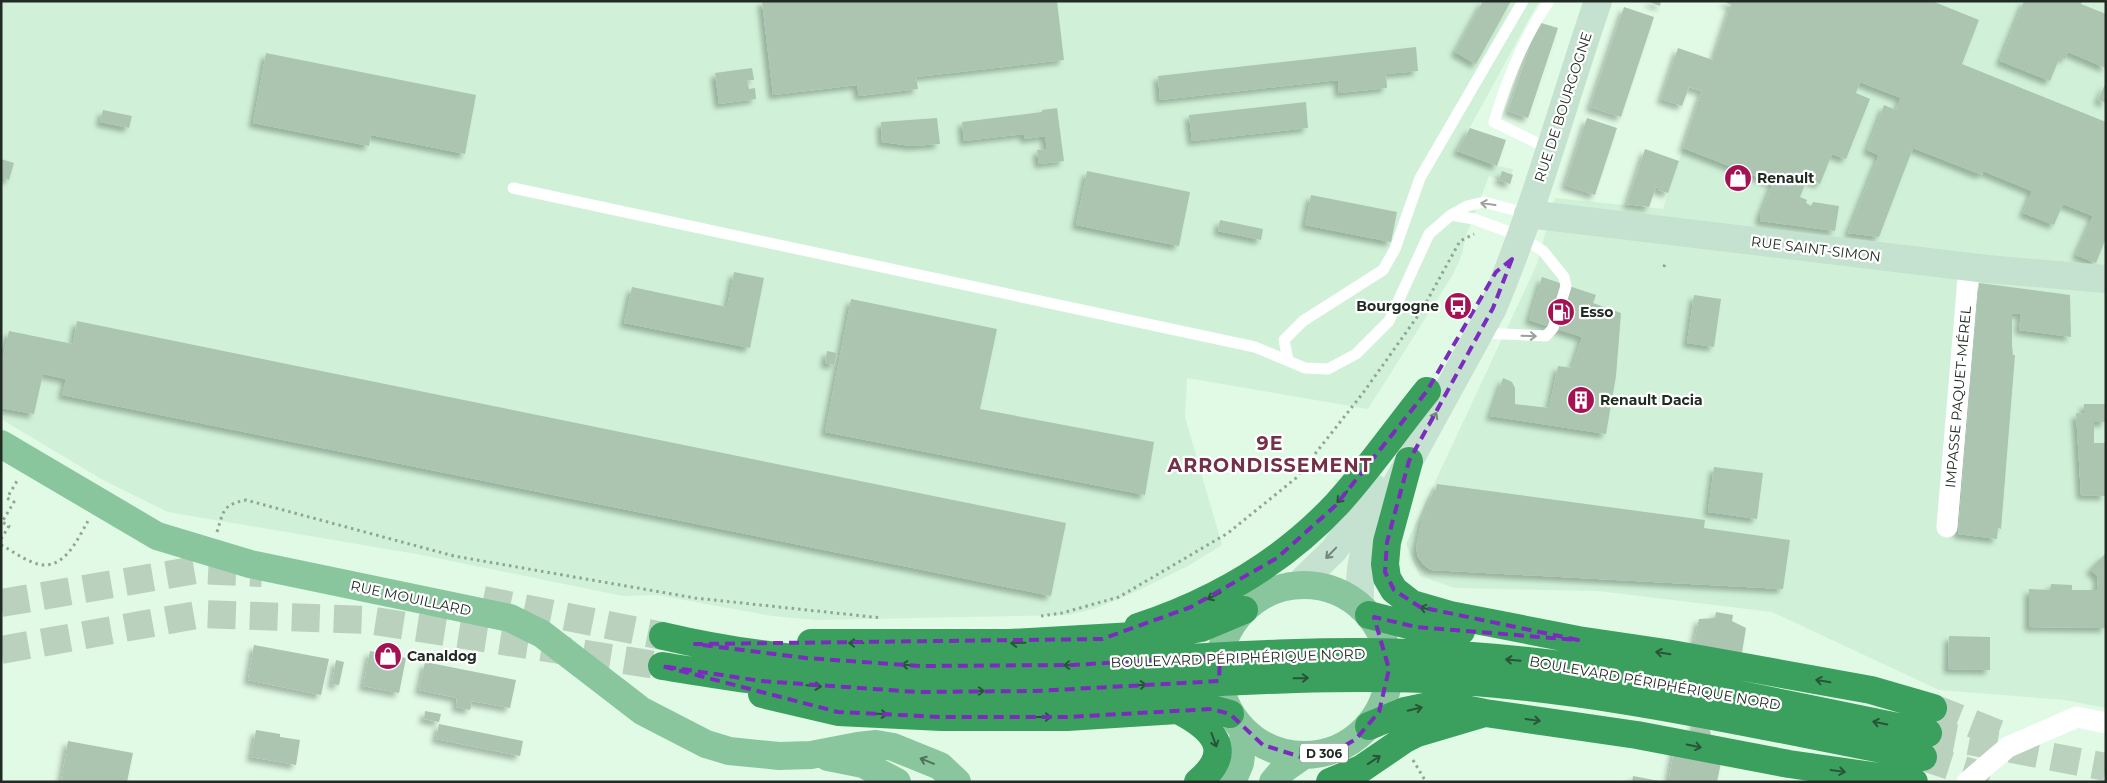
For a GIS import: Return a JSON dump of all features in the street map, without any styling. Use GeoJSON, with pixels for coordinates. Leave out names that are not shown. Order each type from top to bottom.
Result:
{"type":"FeatureCollection","features":[{"type":"Feature","properties":{"kind":"highway"},"geometry":{"type":"LineString","coordinates":[[1102,639],[1192,608],[1241,582],[1277,558],[1299,541],[1335,506],[1427,391]]}},
{"type":"Feature","properties":{"kind":"highway"},"geometry":{"type":"LineString","coordinates":[[1409,461],[1385,552],[1385,572],[1394,590],[1412,604],[1430,610],[1578,640],[1666,653],[1871,690],[1924,745]]}},
{"type":"Feature","properties":{"kind":"highway"},"geometry":{"type":"LineString","coordinates":[[695,644],[1010,643],[1102,639],[1184,633],[1244,610]]}},
{"type":"Feature","properties":{"kind":"highway"},"geometry":{"type":"LineString","coordinates":[[1370,618],[1416,627],[1578,640]]}},
{"type":"Feature","properties":{"kind":"highway","name":"BOULEVARD PÉRIPHÉRIQUE NORD"},"geometry":{"type":"LineString","coordinates":[[663,636],[695,644],[806,658],[920,666],[1074,665],[1260,654],[1336,652],[1449,654],[1600,670],[1724,692],[1924,745]]}},
{"type":"Feature","properties":{"kind":"highway","name":"BOULEVARD PÉRIPHÉRIQUE NORD"},"geometry":{"type":"LineString","coordinates":[[1178,710],[1067,717],[942,717],[838,712],[733,687],[662,666],[761,681],[837,688],[918,692],[1036,691],[1188,682],[1345,677],[1484,683],[1536,688],[1643,703],[1924,745]]}},
{"type":"Feature","properties":{"kind":"highway"},"geometry":{"type":"LineString","coordinates":[[1369,726],[1404,711],[1445,704],[1485,713],[1637,735],[1789,764],[1924,745]]}},
{"type":"Feature","properties":{"kind":"highway"},"geometry":{"type":"LineString","coordinates":[[1178,710],[1212,709],[1232,714]]}},
{"type":"Feature","properties":{"kind":"highway"},"geometry":{"type":"LineString","coordinates":[[1178,710],[1204,725],[1216,741],[1217,754],[1214,765],[1208,774],[1198,782]]}},
{"type":"Feature","properties":{"kind":"highway"},"geometry":{"type":"LineString","coordinates":[[1330,782],[1361,769],[1417,733],[1485,713]]}},
{"type":"Feature","properties":{"kind":"main road","name":"RUE MOUILLARD"},"geometry":{"type":"LineString","coordinates":[[1,444],[156,536],[250,564],[510,618],[542,634],[642,711],[706,744],[729,751],[752,754],[811,754],[876,744],[893,747],[940,766],[957,782]]}},
{"type":"Feature","properties":{"kind":"main road"},"geometry":{"type":"LineString","coordinates":[[1232,782],[1240,763],[1232,714],[1218,670],[1224,639],[1235,620],[1244,610],[1266,594],[1298,585],[1331,589],[1370,618]]}},
{"type":"Feature","properties":{"kind":"main road","name":"D 306"},"geometry":{"type":"LineString","coordinates":[[1232,714],[1263,745],[1285,754],[1301,757],[1339,749],[1356,739],[1379,712],[1385,697],[1389,669],[1387,651],[1370,618]]}},
{"type":"Feature","properties":{"kind":"main road","name":"RUE MOUILLARD"},"geometry":{"type":"LineString","coordinates":[[811,754],[856,762],[885,777]]}},
{"type":"Feature","properties":{"kind":"main road","name":"D 306"},"geometry":{"type":"LineString","coordinates":[[1273,782],[1284,769],[1301,757]]}},
{"type":"Feature","properties":{"kind":"street","name":"RUE DE BOURGOGNE"},"geometry":{"type":"LineString","coordinates":[[1370,618],[1359,572],[1364,546],[1493,308],[1520,236],[1598,1]]}},
{"type":"Feature","properties":{"kind":"street","name":"RUE SAINT-SIMON"},"geometry":{"type":"LineString","coordinates":[[1520,236],[1702,236],[1969,267],[2106,279]]}},
{"type":"Feature","properties":{"kind":"street"},"geometry":{"type":"LineString","coordinates":[[1298,585],[1334,550],[1362,510],[1468,317],[1520,236]]}},
{"type":"Feature","properties":{"kind":"street","name":"IMPASSE PAQUET-MÉREL"},"geometry":{"type":"LineString","coordinates":[[1948,526],[1969,267]]}},
{"type":"Feature","properties":{"kind":"street"},"geometry":{"type":"LineString","coordinates":[[1967,782],[2008,747],[2077,717],[2106,723]]}},
{"type":"Feature","properties":{"kind":"lane"},"geometry":{"type":"LineString","coordinates":[[1288,360],[1284,340],[1304,321],[1383,270],[1395,249],[1420,178],[1524,1]]}},
{"type":"Feature","properties":{"kind":"lane"},"geometry":{"type":"LineString","coordinates":[[1549,1],[1536,20],[1508,75],[1494,122],[1549,150]]}},
{"type":"Feature","properties":{"kind":"lane"},"geometry":{"type":"LineString","coordinates":[[513,188],[1255,347],[1305,368],[1328,369],[1356,354],[1389,321],[1429,234],[1451,215],[1467,206],[1484,202],[1520,236],[1543,251],[1564,276],[1566,286],[1553,328],[1546,336],[1480,334]]}},
{"type":"Feature","properties":{"kind":"lane"},"geometry":{"type":"LineString","coordinates":[[1451,215],[1474,219],[1520,236]]}},
{"type":"Feature","properties":{"kind":"path"},"geometry":{"type":"LineString","coordinates":[[1037,616],[1062,613],[1119,597],[1228,533],[1296,478],[1364,393],[1422,310],[1460,241],[1492,225]]}},
{"type":"Feature","properties":{"kind":"path"},"geometry":{"type":"LineString","coordinates":[[1,539],[9,526],[2,522],[14,502],[7,498],[18,480]]}},
{"type":"Feature","properties":{"kind":"path"},"geometry":{"type":"LineString","coordinates":[[211,552],[223,512],[230,503],[246,500],[454,556],[695,598],[889,618]]}},
{"type":"Feature","properties":{"kind":"path"},"geometry":{"type":"LineString","coordinates":[[1,545],[33,563],[43,565],[54,564],[71,551],[88,521]]}},
{"type":"Feature","properties":{"kind":"path"},"geometry":{"type":"LineString","coordinates":[[1412,758],[1426,782]]}},
{"type":"Feature","properties":{"kind":"highlighted area"},"geometry":{"type":"Polygon","coordinates":[[[1512,259],[1493,308],[1409,461],[1387,542],[1385,572],[1394,590],[1420,607],[1578,640],[1416,627],[1374,617],[1389,669],[1379,712],[1356,739],[1339,749],[1301,757],[1263,745],[1230,714],[1212,709],[1067,717],[942,717],[838,712],[662,666],[761,681],[917,692],[1036,691],[1219,681],[1220,656],[1073,665],[920,666],[806,658],[695,644],[1102,639],[1191,607],[1277,558],[1335,506],[1427,391],[1496,272],[1512,259]]]}},
{"type":"Feature","properties":{"kind":"shaded area"},"geometry":{"type":"Polygon","coordinates":[[[1,1],[1539,1],[1457,151],[1497,166],[1513,169],[1510,184],[1489,176],[1466,236],[1461,257],[1452,276],[1368,409],[1187,378],[1185,417],[1222,545],[1188,566],[1133,593],[1097,608],[1069,615],[816,620],[772,616],[657,595],[623,596],[422,555],[168,512],[103,480],[1,419],[1,1]]]}},
{"type":"Feature","properties":{"kind":"shaded area"},"geometry":{"type":"Polygon","coordinates":[[[1743,1],[2106,1],[2106,708],[2065,700],[1939,690],[1772,612],[1598,591],[1455,588],[1420,576],[1406,544],[1537,264],[1555,198],[1663,209],[1731,5],[1743,1]]]}},
{"type":"Feature","properties":{"kind":"building"},"geometry":{"type":"Polygon","coordinates":[[[762,1],[1057,1],[1064,60],[916,77],[918,89],[859,96],[857,85],[773,95],[762,1]]]}},
{"type":"Feature","properties":{"kind":"building"},"geometry":{"type":"Polygon","coordinates":[[[1483,1],[1511,1],[1476,64],[1455,52],[1483,1]]]}},
{"type":"Feature","properties":{"kind":"building"},"geometry":{"type":"Polygon","coordinates":[[[1647,1],[1661,1],[1660,6],[1647,1]]]}},
{"type":"Feature","properties":{"kind":"building"},"geometry":{"type":"Polygon","coordinates":[[[1723,1],[1932,1],[1979,20],[1962,64],[2106,122],[2106,238],[2096,263],[2076,255],[2093,216],[2063,204],[2054,225],[2023,213],[2032,191],[1983,171],[1982,175],[1913,148],[1879,237],[1848,233],[1879,155],[1867,150],[1884,105],[1896,110],[1901,98],[1860,82],[1856,93],[1870,99],[1846,159],[1832,154],[1820,184],[1807,179],[1800,197],[1807,200],[1806,203],[1811,206],[1813,202],[1839,206],[1835,231],[1760,221],[1760,215],[1773,183],[1683,148],[1702,91],[1689,87],[1682,106],[1661,99],[1678,48],[1713,60],[1731,5],[1723,1]]]}},
{"type":"Feature","properties":{"kind":"building"},"geometry":{"type":"Polygon","coordinates":[[[2024,1],[2082,1],[2081,4],[2106,14],[2106,68],[2068,52],[2065,59],[2060,57],[2050,81],[2000,61],[2024,1]]]}},
{"type":"Feature","properties":{"kind":"building"},"geometry":{"type":"Polygon","coordinates":[[[1624,7],[1654,17],[1621,117],[1590,107],[1624,7]]]}},
{"type":"Feature","properties":{"kind":"building"},"geometry":{"type":"Polygon","coordinates":[[[1538,22],[1558,28],[1528,118],[1508,111],[1538,22]]]}},
{"type":"Feature","properties":{"kind":"building"},"geometry":{"type":"Polygon","coordinates":[[[1416,47],[1418,71],[1386,74],[1387,88],[1339,93],[1338,80],[1160,100],[1158,76],[1416,47]]]}},
{"type":"Feature","properties":{"kind":"building"},"geometry":{"type":"Polygon","coordinates":[[[266,53],[476,95],[465,154],[371,135],[369,146],[253,123],[266,53]]]}},
{"type":"Feature","properties":{"kind":"building"},"geometry":{"type":"Polygon","coordinates":[[[752,68],[754,80],[747,80],[749,89],[755,88],[756,99],[719,104],[715,73],[752,68]]]}},
{"type":"Feature","properties":{"kind":"building"},"geometry":{"type":"Polygon","coordinates":[[[2106,82],[2106,103],[2098,100],[2106,82]]]}},
{"type":"Feature","properties":{"kind":"building"},"geometry":{"type":"Polygon","coordinates":[[[1306,102],[1308,128],[1192,141],[1189,115],[1306,102]]]}},
{"type":"Feature","properties":{"kind":"building"},"geometry":{"type":"Polygon","coordinates":[[[1057,108],[1064,161],[1039,164],[1037,150],[1047,149],[1045,136],[1025,139],[1024,134],[964,141],[962,122],[1042,112],[1042,110],[1057,108]]]}},
{"type":"Feature","properties":{"kind":"building"},"geometry":{"type":"Polygon","coordinates":[[[103,110],[132,116],[129,128],[100,122],[103,110]]]}},
{"type":"Feature","properties":{"kind":"building"},"geometry":{"type":"Polygon","coordinates":[[[937,118],[940,144],[912,146],[882,142],[881,122],[937,118]]]}},
{"type":"Feature","properties":{"kind":"building"},"geometry":{"type":"Polygon","coordinates":[[[1587,118],[1617,128],[1595,195],[1565,185],[1587,118]]]}},
{"type":"Feature","properties":{"kind":"building"},"geometry":{"type":"Polygon","coordinates":[[[1470,128],[1506,140],[1497,166],[1457,151],[1470,128]]]}},
{"type":"Feature","properties":{"kind":"building"},"geometry":{"type":"Polygon","coordinates":[[[1645,149],[1679,161],[1668,193],[1658,190],[1656,187],[1649,207],[1627,204],[1645,149]]]}},
{"type":"Feature","properties":{"kind":"building"},"geometry":{"type":"Polygon","coordinates":[[[1,159],[14,163],[9,180],[1,177],[1,159]]]}},
{"type":"Feature","properties":{"kind":"building"},"geometry":{"type":"Polygon","coordinates":[[[1087,171],[1190,192],[1179,246],[1076,225],[1087,171]]]}},
{"type":"Feature","properties":{"kind":"building"},"geometry":{"type":"Polygon","coordinates":[[[1502,171],[1513,175],[1510,184],[1499,180],[1502,171]]]}},
{"type":"Feature","properties":{"kind":"building"},"geometry":{"type":"Polygon","coordinates":[[[1311,195],[1397,212],[1391,242],[1305,225],[1311,195]]]}},
{"type":"Feature","properties":{"kind":"building"},"geometry":{"type":"Polygon","coordinates":[[[1220,220],[1263,229],[1261,240],[1218,231],[1220,220]]]}},
{"type":"Feature","properties":{"kind":"building"},"geometry":{"type":"Polygon","coordinates":[[[734,272],[764,278],[750,348],[624,323],[632,287],[727,307],[734,272]]]}},
{"type":"Feature","properties":{"kind":"building"},"geometry":{"type":"Polygon","coordinates":[[[1542,277],[1596,295],[1593,303],[1621,313],[1616,376],[1606,434],[1490,416],[1503,378],[1512,382],[1515,388],[1515,404],[1549,408],[1558,366],[1572,368],[1582,337],[1529,320],[1542,277]]]}},
{"type":"Feature","properties":{"kind":"building"},"geometry":{"type":"Polygon","coordinates":[[[1979,283],[2070,295],[2071,337],[2019,330],[2021,314],[2012,313],[2012,345],[2013,355],[2015,355],[2001,529],[1998,528],[1997,539],[1958,534],[1979,283]]]}},
{"type":"Feature","properties":{"kind":"building"},"geometry":{"type":"Polygon","coordinates":[[[1694,295],[1721,299],[1714,347],[1687,343],[1694,295]]]}},
{"type":"Feature","properties":{"kind":"building"},"geometry":{"type":"Polygon","coordinates":[[[851,299],[997,329],[980,409],[1154,442],[1145,495],[825,432],[851,299]]]}},
{"type":"Feature","properties":{"kind":"building"},"geometry":{"type":"Polygon","coordinates":[[[77,321],[1066,523],[1051,596],[62,395],[66,379],[43,374],[34,414],[1,408],[1,366],[9,331],[73,344],[77,321]]]}},
{"type":"Feature","properties":{"kind":"building"},"geometry":{"type":"Polygon","coordinates":[[[827,351],[837,353],[834,365],[825,363],[827,351]]]}},
{"type":"Feature","properties":{"kind":"building"},"geometry":{"type":"Polygon","coordinates":[[[2084,404],[2106,404],[2106,422],[2094,422],[2094,443],[2106,443],[2105,496],[2081,495],[2076,413],[2084,414],[2084,404]]]}},
{"type":"Feature","properties":{"kind":"building"},"geometry":{"type":"Polygon","coordinates":[[[1714,467],[1763,473],[1757,519],[1708,512],[1714,467]]]}},
{"type":"Feature","properties":{"kind":"building"},"geometry":{"type":"Polygon","coordinates":[[[1437,484],[1705,520],[1704,528],[1790,540],[1783,589],[1431,570],[1418,557],[1416,548],[1422,519],[1437,484]]]}},
{"type":"Feature","properties":{"kind":"building"},"geometry":{"type":"Polygon","coordinates":[[[2106,553],[2106,628],[2029,627],[2029,589],[2050,590],[2051,584],[2072,585],[2072,590],[2097,590],[2098,577],[2090,569],[2106,553]]]}},
{"type":"Feature","properties":{"kind":"building"},"geometry":{"type":"Polygon","coordinates":[[[1716,612],[1733,615],[1732,621],[1746,628],[1738,677],[1722,675],[1710,730],[1711,735],[1726,738],[1717,782],[1677,782],[1669,778],[1678,729],[1693,732],[1704,676],[1704,671],[1689,668],[1699,619],[1715,618],[1716,612]]]}},
{"type":"Feature","properties":{"kind":"building"},"geometry":{"type":"Polygon","coordinates":[[[1949,636],[1990,637],[1990,670],[1948,669],[1949,636]]]}},
{"type":"Feature","properties":{"kind":"building"},"geometry":{"type":"Polygon","coordinates":[[[254,645],[329,659],[321,695],[248,680],[254,645]]]}},
{"type":"Feature","properties":{"kind":"building"},"geometry":{"type":"Polygon","coordinates":[[[370,651],[406,658],[399,693],[363,686],[370,651]]]}},
{"type":"Feature","properties":{"kind":"building"},"geometry":{"type":"Polygon","coordinates":[[[336,660],[344,662],[339,685],[332,684],[336,660]]]}},
{"type":"Feature","properties":{"kind":"building"},"geometry":{"type":"Polygon","coordinates":[[[425,662],[516,680],[510,708],[472,701],[470,710],[456,707],[457,698],[419,690],[425,662]]]}},
{"type":"Feature","properties":{"kind":"building"},"geometry":{"type":"Polygon","coordinates":[[[425,711],[441,714],[439,722],[424,719],[425,711]]]}},
{"type":"Feature","properties":{"kind":"building"},"geometry":{"type":"Polygon","coordinates":[[[439,724],[523,741],[520,756],[436,739],[439,724]]]}},
{"type":"Feature","properties":{"kind":"building"},"geometry":{"type":"Polygon","coordinates":[[[256,730],[280,734],[280,737],[300,740],[296,765],[251,757],[256,730]]]}},
{"type":"Feature","properties":{"kind":"building"},"geometry":{"type":"Polygon","coordinates":[[[68,741],[133,753],[127,782],[61,782],[68,741]]]}},
{"type":"Feature","properties":{"kind":"building"},"geometry":{"type":"Polygon","coordinates":[[[1633,776],[1659,781],[1659,782],[1632,782],[1633,776]]]}},
{"type":"Feature","properties":{"kind":"tunnel"},"geometry":{"type":"LineString","coordinates":[[1,603],[196,570],[262,573]]}},
{"type":"Feature","properties":{"kind":"tunnel"},"geometry":{"type":"LineString","coordinates":[[483,600],[663,636]]}},
{"type":"Feature","properties":{"kind":"tunnel"},"geometry":{"type":"LineString","coordinates":[[1,650],[202,614],[368,620],[662,666]]}},
{"type":"Feature","properties":{"kind":"tunnel"},"geometry":{"type":"LineString","coordinates":[[1933,708],[1999,734]]}},
{"type":"Feature","properties":{"kind":"tunnel"},"geometry":{"type":"LineString","coordinates":[[1928,733],[2106,767]]}},
{"type":"Feature","properties":{"kind":"tunnel"},"geometry":{"type":"LineString","coordinates":[[1923,757],[2001,782]]}},
{"type":"Feature","properties":{"kind":"place","name":"Renault"},"geometry":{"type":"Point","coordinates":[1738,178]}},
{"type":"Feature","properties":{"kind":"place","name":"Bourgogne"},"geometry":{"type":"Point","coordinates":[1458,306]}},
{"type":"Feature","properties":{"kind":"place","name":"Esso"},"geometry":{"type":"Point","coordinates":[1561,312]}},
{"type":"Feature","properties":{"kind":"place","name":"Renault Dacia"},"geometry":{"type":"Point","coordinates":[1581,400]}},
{"type":"Feature","properties":{"kind":"place","name":"Canaldog"},"geometry":{"type":"Point","coordinates":[388,656]}},
{"type":"Feature","properties":{"kind":"district","name":"9E ARRONDISSEMENT"},"geometry":{"type":"Point","coordinates":[1270,454]}}]}
